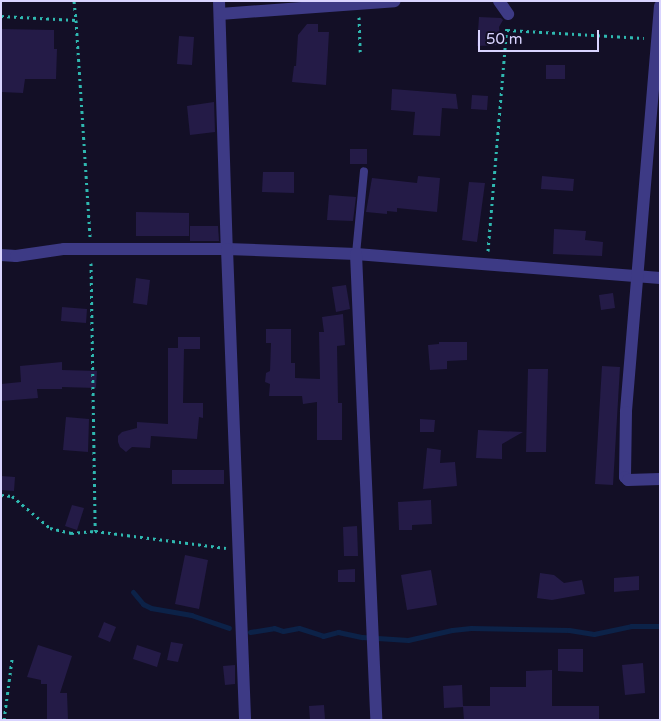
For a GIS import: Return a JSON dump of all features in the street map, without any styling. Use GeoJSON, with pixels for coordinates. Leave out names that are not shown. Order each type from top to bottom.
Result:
{"type":"FeatureCollection","features":[{"type":"Feature","properties":{"kind":"street"},"geometry":{"type":"LineString","coordinates":[[246,720],[227,249],[220,8],[358,5],[395,1]]}},
{"type":"Feature","properties":{"kind":"street"},"geometry":{"type":"LineString","coordinates":[[499,1],[508,14]]}},
{"type":"Feature","properties":{"kind":"street"},"geometry":{"type":"LineString","coordinates":[[660,6],[626,412],[625,477],[628,480],[660,479]]}},
{"type":"Feature","properties":{"kind":"street"},"geometry":{"type":"LineString","coordinates":[[1,256],[16,256],[64,249],[227,249],[356,254],[660,278]]}},
{"type":"Feature","properties":{"kind":"street"},"geometry":{"type":"LineString","coordinates":[[356,254],[376,720]]}},
{"type":"Feature","properties":{"kind":"lane"},"geometry":{"type":"LineString","coordinates":[[356,254],[364,171]]}},
{"type":"Feature","properties":{"kind":"path"},"geometry":{"type":"LineString","coordinates":[[74,1],[91,249],[95,531]]}},
{"type":"Feature","properties":{"kind":"path"},"geometry":{"type":"LineString","coordinates":[[358,5],[360,52]]}},
{"type":"Feature","properties":{"kind":"path"},"geometry":{"type":"LineString","coordinates":[[487,264],[508,14]]}},
{"type":"Feature","properties":{"kind":"path"},"geometry":{"type":"LineString","coordinates":[[1,16],[76,20]]}},
{"type":"Feature","properties":{"kind":"path"},"geometry":{"type":"LineString","coordinates":[[507,30],[657,38]]}},
{"type":"Feature","properties":{"kind":"path"},"geometry":{"type":"LineString","coordinates":[[1,495],[12,496],[50,528],[71,533],[95,531],[239,550]]}},
{"type":"Feature","properties":{"kind":"path"},"geometry":{"type":"LineString","coordinates":[[4,720],[12,659]]}},
{"type":"Feature","properties":{"kind":"building"},"geometry":{"type":"Polygon","coordinates":[[[479,17],[501,18],[503,20],[499,27],[501,45],[477,46],[479,17]]]}},
{"type":"Feature","properties":{"kind":"building"},"geometry":{"type":"Polygon","coordinates":[[[307,24],[318,24],[318,32],[329,32],[326,85],[292,82],[294,66],[296,66],[298,35],[307,24]]]}},
{"type":"Feature","properties":{"kind":"building"},"geometry":{"type":"Polygon","coordinates":[[[1,29],[54,30],[54,49],[57,49],[56,79],[25,79],[23,93],[1,92],[1,29]]]}},
{"type":"Feature","properties":{"kind":"building"},"geometry":{"type":"Polygon","coordinates":[[[179,36],[194,37],[192,65],[177,64],[179,36]]]}},
{"type":"Feature","properties":{"kind":"building"},"geometry":{"type":"Polygon","coordinates":[[[546,65],[565,65],[565,79],[546,79],[546,65]]]}},
{"type":"Feature","properties":{"kind":"building"},"geometry":{"type":"Polygon","coordinates":[[[392,89],[456,94],[458,109],[442,108],[440,136],[413,135],[415,112],[391,110],[392,89]]]}},
{"type":"Feature","properties":{"kind":"building"},"geometry":{"type":"Polygon","coordinates":[[[472,95],[488,96],[487,110],[471,109],[472,95]]]}},
{"type":"Feature","properties":{"kind":"building"},"geometry":{"type":"Polygon","coordinates":[[[214,102],[215,132],[190,135],[187,106],[214,102]]]}},
{"type":"Feature","properties":{"kind":"building"},"geometry":{"type":"Polygon","coordinates":[[[350,149],[367,149],[367,164],[350,164],[350,149]]]}},
{"type":"Feature","properties":{"kind":"building"},"geometry":{"type":"Polygon","coordinates":[[[263,172],[294,172],[294,193],[262,192],[263,172]]]}},
{"type":"Feature","properties":{"kind":"building"},"geometry":{"type":"Polygon","coordinates":[[[418,176],[440,178],[437,212],[397,208],[397,212],[387,211],[387,214],[366,212],[372,178],[417,183],[418,176]]]}},
{"type":"Feature","properties":{"kind":"building"},"geometry":{"type":"Polygon","coordinates":[[[542,176],[574,179],[573,191],[541,189],[542,176]]]}},
{"type":"Feature","properties":{"kind":"building"},"geometry":{"type":"Polygon","coordinates":[[[469,182],[485,183],[477,242],[462,240],[469,182]]]}},
{"type":"Feature","properties":{"kind":"building"},"geometry":{"type":"Polygon","coordinates":[[[329,195],[356,197],[353,221],[327,220],[329,195]]]}},
{"type":"Feature","properties":{"kind":"building"},"geometry":{"type":"Polygon","coordinates":[[[136,212],[189,213],[189,236],[136,236],[136,212]]]}},
{"type":"Feature","properties":{"kind":"building"},"geometry":{"type":"Polygon","coordinates":[[[190,226],[218,226],[219,241],[190,241],[190,226]]]}},
{"type":"Feature","properties":{"kind":"building"},"geometry":{"type":"Polygon","coordinates":[[[554,229],[586,231],[585,240],[603,242],[602,256],[553,254],[554,229]]]}},
{"type":"Feature","properties":{"kind":"building"},"geometry":{"type":"Polygon","coordinates":[[[136,278],[150,280],[147,305],[133,303],[136,278]]]}},
{"type":"Feature","properties":{"kind":"building"},"geometry":{"type":"Polygon","coordinates":[[[346,285],[350,309],[336,312],[332,287],[346,285]]]}},
{"type":"Feature","properties":{"kind":"building"},"geometry":{"type":"Polygon","coordinates":[[[613,293],[615,308],[601,310],[599,295],[613,293]]]}},
{"type":"Feature","properties":{"kind":"building"},"geometry":{"type":"Polygon","coordinates":[[[62,307],[87,309],[86,323],[61,321],[62,307]]]}},
{"type":"Feature","properties":{"kind":"building"},"geometry":{"type":"Polygon","coordinates":[[[343,314],[345,345],[337,346],[338,403],[342,403],[342,440],[317,440],[317,402],[303,404],[302,396],[269,396],[270,384],[265,382],[266,373],[270,371],[271,343],[266,343],[266,329],[291,329],[291,363],[295,363],[295,378],[320,379],[319,332],[324,332],[322,317],[343,314]]]}},
{"type":"Feature","properties":{"kind":"building"},"geometry":{"type":"Polygon","coordinates":[[[178,337],[200,337],[200,349],[184,349],[183,403],[203,403],[203,418],[199,417],[197,439],[151,436],[150,448],[132,447],[126,452],[120,447],[118,436],[122,432],[137,428],[137,422],[168,424],[168,348],[178,348],[178,337]]]}},
{"type":"Feature","properties":{"kind":"building"},"geometry":{"type":"Polygon","coordinates":[[[439,342],[467,342],[467,360],[447,361],[447,369],[430,370],[428,345],[439,344],[439,342]]]}},
{"type":"Feature","properties":{"kind":"building"},"geometry":{"type":"Polygon","coordinates":[[[62,362],[62,370],[97,371],[96,388],[62,387],[62,389],[37,389],[38,398],[1,401],[1,384],[21,382],[20,366],[62,362]]]}},
{"type":"Feature","properties":{"kind":"building"},"geometry":{"type":"Polygon","coordinates":[[[602,366],[620,367],[613,485],[595,484],[602,366]]]}},
{"type":"Feature","properties":{"kind":"building"},"geometry":{"type":"Polygon","coordinates":[[[528,369],[548,369],[546,452],[526,452],[528,369]]]}},
{"type":"Feature","properties":{"kind":"building"},"geometry":{"type":"Polygon","coordinates":[[[66,417],[89,419],[88,452],[63,450],[66,417]]]}},
{"type":"Feature","properties":{"kind":"building"},"geometry":{"type":"Polygon","coordinates":[[[420,419],[435,420],[434,432],[420,432],[420,419]]]}},
{"type":"Feature","properties":{"kind":"building"},"geometry":{"type":"Polygon","coordinates":[[[478,430],[523,432],[502,444],[502,459],[476,458],[478,430]]]}},
{"type":"Feature","properties":{"kind":"building"},"geometry":{"type":"Polygon","coordinates":[[[427,448],[441,450],[440,463],[455,462],[457,486],[423,489],[427,448]]]}},
{"type":"Feature","properties":{"kind":"building"},"geometry":{"type":"Polygon","coordinates":[[[172,470],[224,470],[224,484],[172,484],[172,470]]]}},
{"type":"Feature","properties":{"kind":"building"},"geometry":{"type":"Polygon","coordinates":[[[1,476],[15,477],[14,491],[1,490],[1,476]]]}},
{"type":"Feature","properties":{"kind":"building"},"geometry":{"type":"Polygon","coordinates":[[[431,500],[432,524],[412,525],[412,530],[399,530],[398,502],[431,500]]]}},
{"type":"Feature","properties":{"kind":"building"},"geometry":{"type":"Polygon","coordinates":[[[72,505],[84,508],[77,530],[65,526],[72,505]]]}},
{"type":"Feature","properties":{"kind":"building"},"geometry":{"type":"Polygon","coordinates":[[[357,526],[358,556],[344,556],[343,527],[357,526]]]}},
{"type":"Feature","properties":{"kind":"building"},"geometry":{"type":"Polygon","coordinates":[[[185,555],[208,560],[199,609],[175,604],[185,555]]]}},
{"type":"Feature","properties":{"kind":"building"},"geometry":{"type":"Polygon","coordinates":[[[355,569],[355,582],[338,582],[338,570],[355,569]]]}},
{"type":"Feature","properties":{"kind":"building"},"geometry":{"type":"Polygon","coordinates":[[[431,570],[437,605],[407,610],[401,575],[431,570]]]}},
{"type":"Feature","properties":{"kind":"building"},"geometry":{"type":"Polygon","coordinates":[[[540,573],[554,575],[564,583],[582,580],[585,594],[552,600],[537,598],[540,573]]]}},
{"type":"Feature","properties":{"kind":"building"},"geometry":{"type":"Polygon","coordinates":[[[639,576],[639,590],[614,592],[614,578],[639,576]]]}},
{"type":"Feature","properties":{"kind":"building"},"geometry":{"type":"Polygon","coordinates":[[[104,622],[116,627],[110,642],[98,637],[104,622]]]}},
{"type":"Feature","properties":{"kind":"building"},"geometry":{"type":"Polygon","coordinates":[[[171,642],[183,644],[178,662],[167,660],[171,642]]]}},
{"type":"Feature","properties":{"kind":"building"},"geometry":{"type":"Polygon","coordinates":[[[38,645],[72,656],[60,693],[67,693],[68,720],[47,720],[47,684],[41,684],[41,680],[27,677],[38,645]]]}},
{"type":"Feature","properties":{"kind":"building"},"geometry":{"type":"Polygon","coordinates":[[[137,645],[161,653],[157,667],[133,659],[137,645]]]}},
{"type":"Feature","properties":{"kind":"building"},"geometry":{"type":"Polygon","coordinates":[[[558,649],[583,649],[583,672],[558,671],[558,649]]]}},
{"type":"Feature","properties":{"kind":"building"},"geometry":{"type":"Polygon","coordinates":[[[643,663],[645,693],[625,695],[622,665],[643,663]]]}},
{"type":"Feature","properties":{"kind":"building"},"geometry":{"type":"Polygon","coordinates":[[[235,665],[235,684],[225,685],[223,666],[235,665]]]}},
{"type":"Feature","properties":{"kind":"building"},"geometry":{"type":"Polygon","coordinates":[[[552,670],[552,706],[599,706],[599,720],[464,720],[463,707],[444,708],[443,686],[462,685],[463,706],[490,706],[490,687],[526,687],[526,671],[552,670]]]}},
{"type":"Feature","properties":{"kind":"building"},"geometry":{"type":"Polygon","coordinates":[[[324,705],[325,720],[310,720],[309,706],[324,705]]]}},
{"type":"Feature","properties":{"kind":"waterway"},"geometry":{"type":"LineString","coordinates":[[133,592],[143,604],[151,608],[191,615],[229,628]]}},
{"type":"Feature","properties":{"kind":"waterway"},"geometry":{"type":"LineString","coordinates":[[250,632],[274,628],[283,631],[299,628],[323,636],[338,632],[362,637],[408,640],[452,630],[471,628],[569,630],[594,634],[631,626],[660,626]]}}]}
